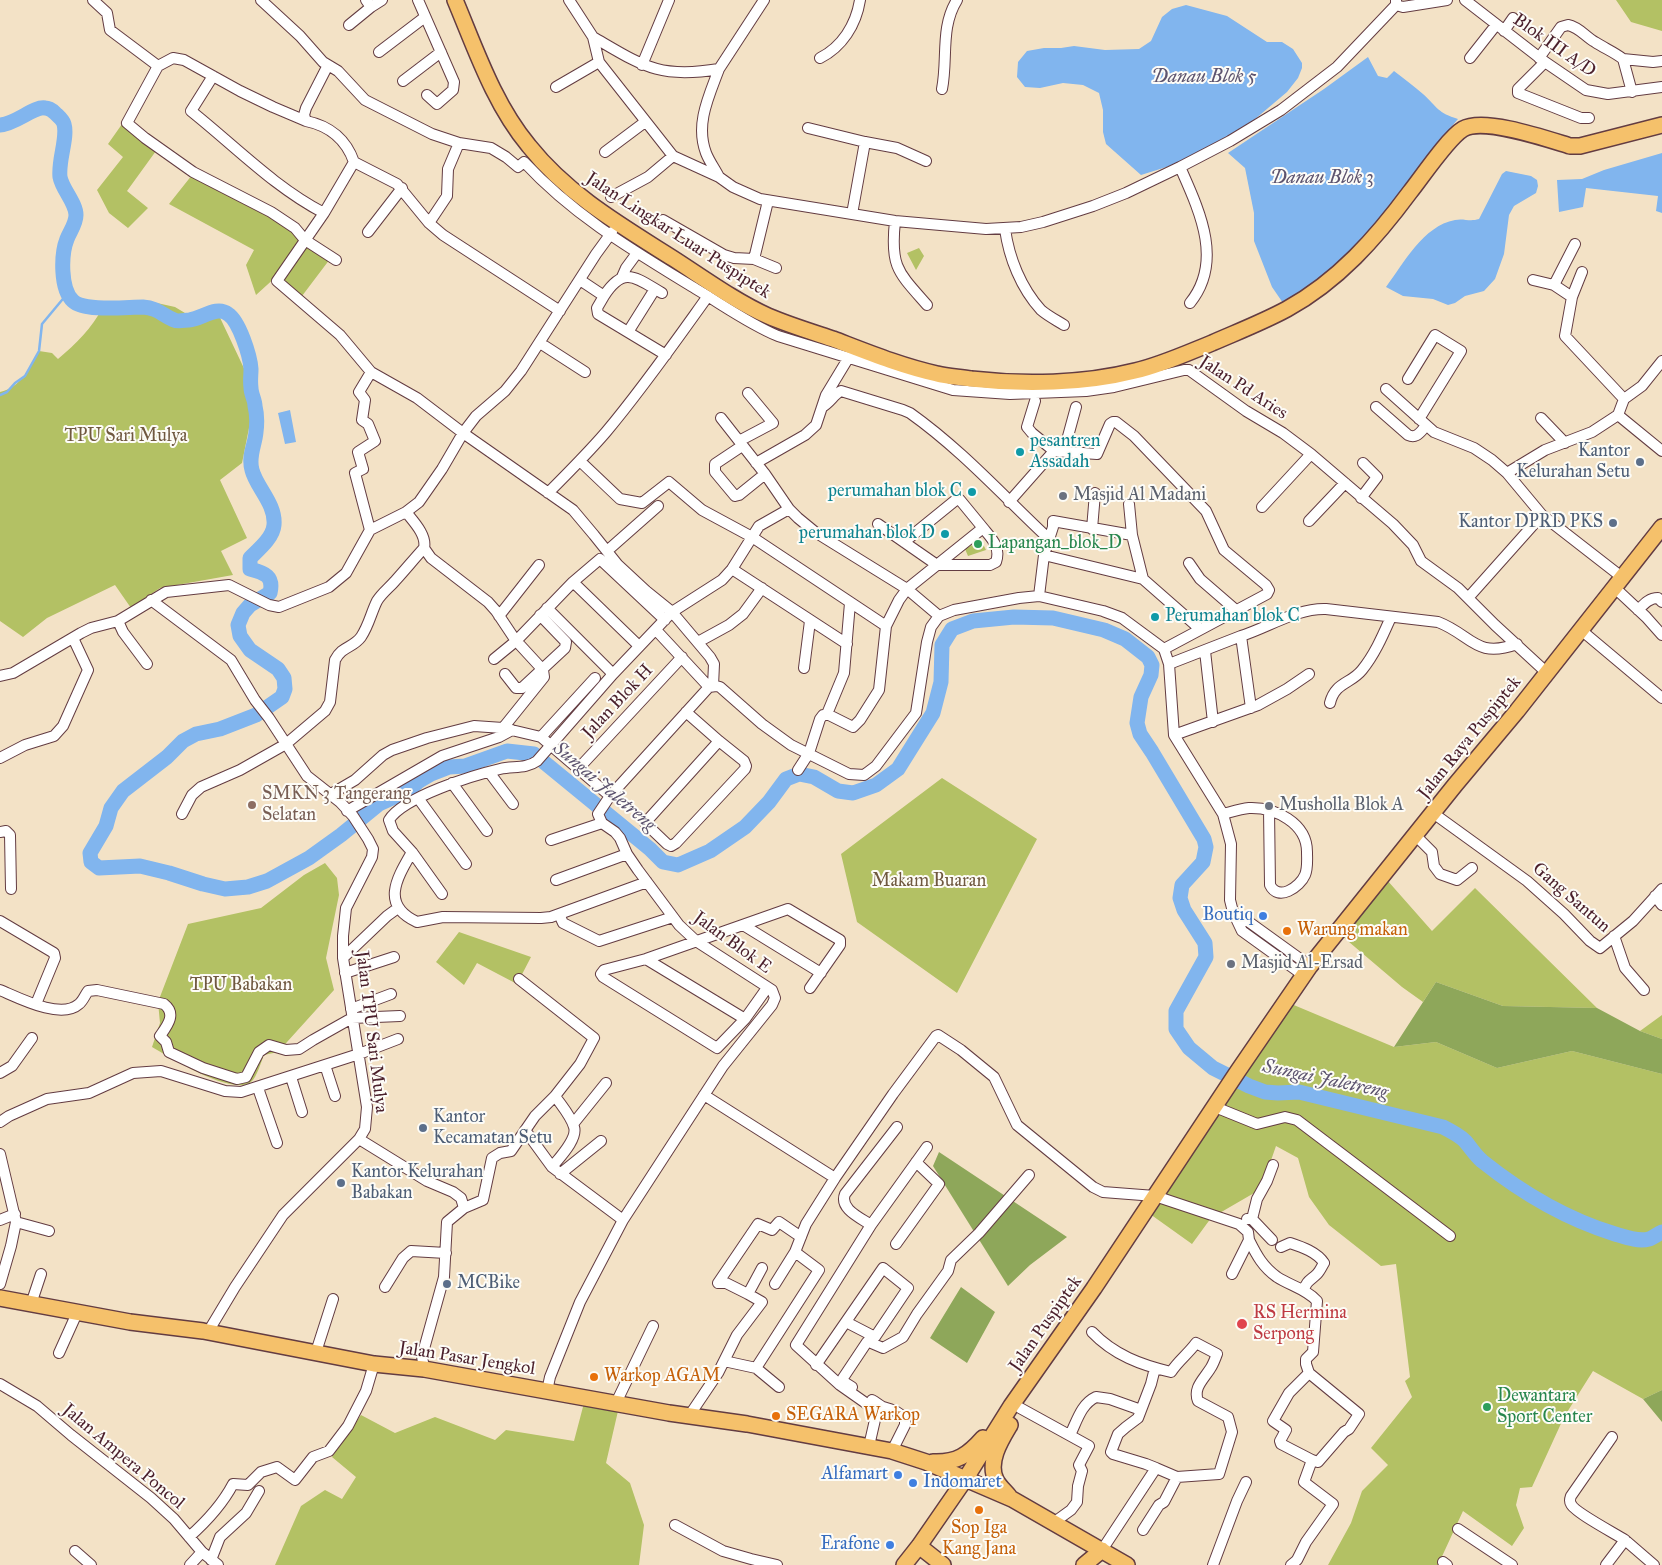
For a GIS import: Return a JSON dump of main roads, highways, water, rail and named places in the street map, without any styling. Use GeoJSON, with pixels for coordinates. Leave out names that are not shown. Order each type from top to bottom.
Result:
{"type":"FeatureCollection","features":[{"type":"Feature","properties":{"kind":"main road","name":"Jalan Lingkar Luar Puspiptek"},"geometry":{"type":"LineString","coordinates":[[455,0],[494,92],[509,120],[529,147],[554,174],[581,197],[614,230],[768,316],[939,375],[991,381],[1044,382],[1093,378],[1134,371],[1173,359],[1262,322],[1309,297],[1363,250],[1391,218],[1454,137],[1463,129],[1471,126],[1511,129],[1570,146],[1580,146],[1662,125]]}},
{"type":"Feature","properties":{"kind":"main road","name":"Jalan Raya Puspiptek"},"geometry":{"type":"LineString","coordinates":[[1217,1105],[1307,970],[1661,531]]}},
{"type":"Feature","properties":{"kind":"main road","name":"Jalan Puspiptek"},"geometry":{"type":"LineString","coordinates":[[904,1565],[1015,1407],[1217,1105]]}},
{"type":"Feature","properties":{"kind":"main road","name":"Jalan Pasar Jengkol"},"geometry":{"type":"LineString","coordinates":[[0,1298],[142,1324],[208,1332],[374,1364],[424,1369],[688,1416],[747,1424],[892,1451],[926,1462],[1012,1499],[1088,1543],[1092,1558],[1127,1565]]}},
{"type":"Feature","properties":{"kind":"main road"},"geometry":{"type":"LineString","coordinates":[[926,1462],[947,1463],[971,1452],[1015,1407]]}},
{"type":"Feature","properties":{"kind":"main road"},"geometry":{"type":"LineString","coordinates":[[1012,1499],[997,1481],[994,1471],[994,1460],[1015,1407]]}},
{"type":"Feature","properties":{"kind":"main road"},"geometry":{"type":"LineString","coordinates":[[919,1546],[943,1565]]}},
{"type":"Feature","properties":{"kind":"water","name":"Danau Blok 5"},"geometry":{"type":"Polygon","coordinates":[[[1186,5],[1227,16],[1267,42],[1282,42],[1293,49],[1302,63],[1302,68],[1298,78],[1287,92],[1248,125],[1176,164],[1141,175],[1106,144],[1103,132],[1103,110],[1099,93],[1083,85],[1063,83],[1040,88],[1025,87],[1017,77],[1018,62],[1027,51],[1074,46],[1105,50],[1139,49],[1151,41],[1162,17],[1172,9],[1186,5]]]}},
{"type":"Feature","properties":{"kind":"water","name":"Danau Blok 3"},"geometry":{"type":"Polygon","coordinates":[[[1368,57],[1378,76],[1387,78],[1394,71],[1420,91],[1442,112],[1458,119],[1426,157],[1369,234],[1328,272],[1283,303],[1272,287],[1254,241],[1254,213],[1245,168],[1228,153],[1324,89],[1368,57]]]}},
{"type":"Feature","properties":{"kind":"water"},"geometry":{"type":"Polygon","coordinates":[[[1662,153],[1662,213],[1656,211],[1658,196],[1586,188],[1583,207],[1559,212],[1557,180],[1582,179],[1604,170],[1662,153]]]}},
{"type":"Feature","properties":{"kind":"water"},"geometry":{"type":"Polygon","coordinates":[[[1506,171],[1531,176],[1537,180],[1538,186],[1536,193],[1514,206],[1509,215],[1504,254],[1495,279],[1484,291],[1465,296],[1455,303],[1448,305],[1433,299],[1403,296],[1386,287],[1415,247],[1433,230],[1455,220],[1479,219],[1502,174],[1506,171]]]}},
{"type":"Feature","properties":{"kind":"water"},"geometry":{"type":"Polygon","coordinates":[[[290,410],[296,442],[285,444],[278,413],[290,410]]]}},
{"type":"Feature","properties":{"kind":"waterway","name":"Sungai Jaletreng"},"geometry":{"type":"LineString","coordinates":[[0,125],[12,122],[41,108],[51,110],[63,123],[65,136],[60,164],[60,177],[74,206],[76,215],[65,245],[63,271],[66,288],[73,301],[87,307],[96,308],[143,307],[156,310],[177,321],[194,319],[219,311],[228,314],[232,318],[249,355],[251,369],[251,390],[257,419],[251,460],[252,470],[274,517],[271,535],[250,558],[250,569],[264,574],[269,579],[271,583],[270,593],[250,605],[243,613],[238,625],[240,636],[250,650],[278,669],[284,678],[285,689],[282,697],[256,715],[220,729],[196,734],[183,741],[167,757],[123,791],[111,808],[106,826],[90,853],[91,862],[99,868],[140,866],[225,889],[248,887],[267,881],[309,858],[379,804],[408,791],[419,781],[431,774],[449,767],[465,766],[507,751],[534,754],[650,849],[663,862],[678,865],[710,851],[745,827],[769,802],[786,779],[799,774],[814,777],[838,791],[853,793],[876,785],[898,769],[933,713],[941,682],[942,645],[952,629],[973,621],[1014,617],[1053,618],[1104,630],[1125,639],[1148,657],[1152,665],[1151,675],[1141,697],[1137,723],[1140,734],[1204,839],[1206,847],[1203,862],[1182,885],[1180,898],[1184,910],[1205,943],[1206,957],[1176,1011],[1176,1029],[1189,1048],[1213,1068],[1265,1092],[1299,1092],[1443,1127],[1463,1139],[1482,1161],[1513,1184],[1545,1204],[1579,1221],[1627,1238],[1640,1240],[1651,1238],[1662,1232]]}},
{"type":"Feature","properties":{"kind":"waterway"},"geometry":{"type":"LineString","coordinates":[[0,395],[7,392],[25,376],[39,351],[42,324],[67,294]]}},
{"type":"Feature","properties":{"kind":"place","name":"pesantren Assadah"},"geometry":{"type":"Point","coordinates":[1020,452]}},
{"type":"Feature","properties":{"kind":"place","name":"Kantor Kelurahan Setu"},"geometry":{"type":"Point","coordinates":[1640,462]}},
{"type":"Feature","properties":{"kind":"place","name":"perumahan blok C"},"geometry":{"type":"Point","coordinates":[972,492]}},
{"type":"Feature","properties":{"kind":"place","name":"Masjid Al Madani"},"geometry":{"type":"Point","coordinates":[1063,496]}},
{"type":"Feature","properties":{"kind":"place","name":"Kantor DPRD PKS"},"geometry":{"type":"Point","coordinates":[1613,523]}},
{"type":"Feature","properties":{"kind":"place","name":"perumahan blok D"},"geometry":{"type":"Point","coordinates":[945,534]}},
{"type":"Feature","properties":{"kind":"place","name":"Lapangan_blok_D"},"geometry":{"type":"Point","coordinates":[978,544]}},
{"type":"Feature","properties":{"kind":"place","name":"Perumahan blok C"},"geometry":{"type":"Point","coordinates":[1155,617]}},
{"type":"Feature","properties":{"kind":"place","name":"SMKN 3 Tangerang Selatan"},"geometry":{"type":"Point","coordinates":[252,805]}},
{"type":"Feature","properties":{"kind":"place","name":"Musholla Blok A"},"geometry":{"type":"Point","coordinates":[1269,806]}},
{"type":"Feature","properties":{"kind":"place","name":"Boutiq"},"geometry":{"type":"Point","coordinates":[1263,916]}},
{"type":"Feature","properties":{"kind":"place","name":"Warung makan"},"geometry":{"type":"Point","coordinates":[1287,931]}},
{"type":"Feature","properties":{"kind":"place","name":"Masjid Al-Ersad"},"geometry":{"type":"Point","coordinates":[1231,964]}},
{"type":"Feature","properties":{"kind":"place","name":"Kantor Kecamatan Setu"},"geometry":{"type":"Point","coordinates":[423,1128]}},
{"type":"Feature","properties":{"kind":"place","name":"Kantor Kelurahan Babakan"},"geometry":{"type":"Point","coordinates":[341,1183]}},
{"type":"Feature","properties":{"kind":"place","name":"MCBike"},"geometry":{"type":"Point","coordinates":[447,1284]}},
{"type":"Feature","properties":{"kind":"place","name":"RS Hermina Serpong"},"geometry":{"type":"Point","coordinates":[1242,1324]}},
{"type":"Feature","properties":{"kind":"place","name":"Warkop AGAM"},"geometry":{"type":"Point","coordinates":[594,1377]}},
{"type":"Feature","properties":{"kind":"place","name":"Dewantara Sport Center"},"geometry":{"type":"Point","coordinates":[1487,1407]}},
{"type":"Feature","properties":{"kind":"place","name":"SEGARA Warkop"},"geometry":{"type":"Point","coordinates":[776,1416]}},
{"type":"Feature","properties":{"kind":"place","name":"Alfamart"},"geometry":{"type":"Point","coordinates":[898,1475]}},
{"type":"Feature","properties":{"kind":"place","name":"Indomaret"},"geometry":{"type":"Point","coordinates":[913,1483]}},
{"type":"Feature","properties":{"kind":"place","name":"Sop Iga Kang Jana"},"geometry":{"type":"Point","coordinates":[979,1510]}},
{"type":"Feature","properties":{"kind":"place","name":"Erafone"},"geometry":{"type":"Point","coordinates":[890,1545]}},
{"type":"Feature","properties":{"kind":"park label","name":"TPU Sari Mulya"},"geometry":{"type":"Point","coordinates":[126,437]}},
{"type":"Feature","properties":{"kind":"park label","name":"Makam Buaran"},"geometry":{"type":"Point","coordinates":[929,882]}},
{"type":"Feature","properties":{"kind":"park label","name":"TPU Babakan"},"geometry":{"type":"Point","coordinates":[241,986]}}]}
